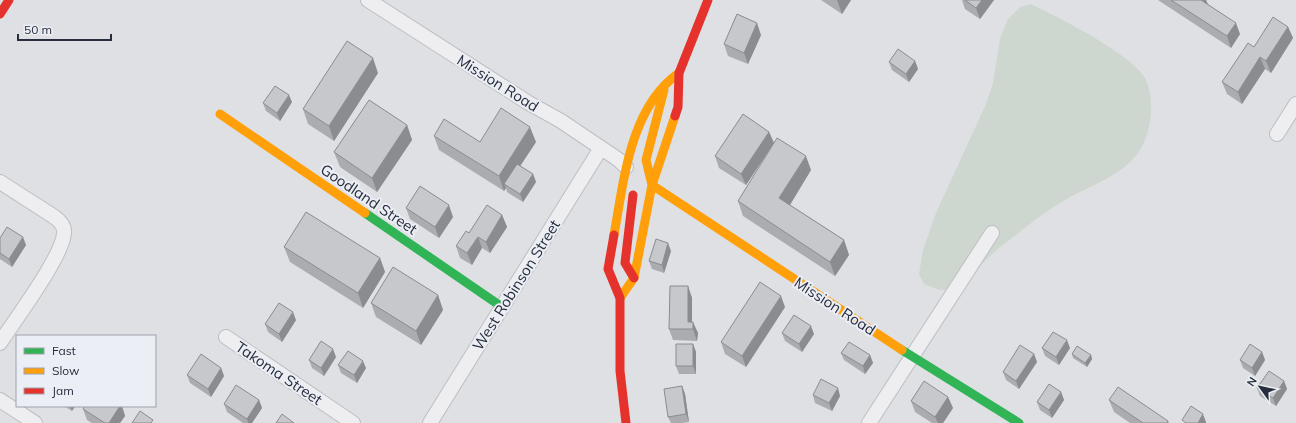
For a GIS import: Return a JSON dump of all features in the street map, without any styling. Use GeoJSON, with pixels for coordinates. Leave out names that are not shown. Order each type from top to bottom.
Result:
{"type":"FeatureCollection","features":[{"type":"Feature","properties":{"kind":"main road"},"geometry":{"type":"LineString","coordinates":[[0,14],[9,0]]}},
{"type":"Feature","properties":{"kind":"main road"},"geometry":{"type":"LineString","coordinates":[[620,298],[634,278],[652,185],[678,107],[679,73],[708,0]]}},
{"type":"Feature","properties":{"kind":"main road"},"geometry":{"type":"LineString","coordinates":[[626,423],[620,371],[620,298],[608,269],[626,167],[645,110],[666,82],[679,73]]}},
{"type":"Feature","properties":{"kind":"main road"},"geometry":{"type":"LineString","coordinates":[[652,185],[646,160],[666,82]]}},
{"type":"Feature","properties":{"kind":"main road","name":"Goodland Street"},"geometry":{"type":"LineString","coordinates":[[220,114],[502,307]]}},
{"type":"Feature","properties":{"kind":"main road"},"geometry":{"type":"LineString","coordinates":[[626,167],[634,190],[625,263],[634,278]]}},
{"type":"Feature","properties":{"kind":"main road","name":"Mission Road"},"geometry":{"type":"LineString","coordinates":[[652,185],[912,357],[1019,423]]}},
{"type":"Feature","properties":{"kind":"street","name":"Mission Road"},"geometry":{"type":"LineString","coordinates":[[368,0],[601,148],[626,167]]}},
{"type":"Feature","properties":{"kind":"street"},"geometry":{"type":"LineString","coordinates":[[1277,134],[1296,104]]}},
{"type":"Feature","properties":{"kind":"street","name":"West Robinson Street"},"geometry":{"type":"LineString","coordinates":[[430,423],[601,148]]}},
{"type":"Feature","properties":{"kind":"street"},"geometry":{"type":"LineString","coordinates":[[0,182],[54,216],[61,222],[64,233],[60,251],[0,343]]}},
{"type":"Feature","properties":{"kind":"street"},"geometry":{"type":"LineString","coordinates":[[869,423],[992,233]]}},
{"type":"Feature","properties":{"kind":"street","name":"Takoma Street"},"geometry":{"type":"LineString","coordinates":[[226,337],[353,423]]}},
{"type":"Feature","properties":{"kind":"street"},"geometry":{"type":"LineString","coordinates":[[0,400],[35,423]]}},
{"type":"Feature","properties":{"kind":"shaded area"},"geometry":{"type":"Polygon","coordinates":[[[1031,4],[1112,48],[1139,70],[1146,80],[1151,99],[1148,131],[1140,150],[1134,158],[1118,172],[1044,213],[999,248],[968,277],[955,286],[947,290],[933,288],[924,284],[919,274],[923,250],[936,213],[986,104],[993,83],[1000,39],[1008,19],[1020,7],[1031,4]]]}},
{"type":"Feature","properties":{"kind":"building"},"geometry":{"type":"Polygon","coordinates":[[[965,0],[982,0],[976,8],[965,0]]]}},
{"type":"Feature","properties":{"kind":"building"},"geometry":{"type":"Polygon","coordinates":[[[1171,0],[1201,0],[1236,23],[1227,36],[1171,0]]]}},
{"type":"Feature","properties":{"kind":"building"},"geometry":{"type":"Polygon","coordinates":[[[737,14],[757,23],[744,53],[724,44],[737,14]]]}},
{"type":"Feature","properties":{"kind":"building"},"geometry":{"type":"Polygon","coordinates":[[[1273,17],[1288,27],[1266,61],[1260,57],[1238,92],[1222,82],[1248,43],[1254,47],[1273,17]]]}},
{"type":"Feature","properties":{"kind":"building"},"geometry":{"type":"Polygon","coordinates":[[[347,41],[373,58],[329,126],[303,109],[347,41]]]}},
{"type":"Feature","properties":{"kind":"building"},"geometry":{"type":"Polygon","coordinates":[[[898,49],[915,61],[906,74],[889,62],[898,49]]]}},
{"type":"Feature","properties":{"kind":"building"},"geometry":{"type":"Polygon","coordinates":[[[275,86],[289,95],[277,113],[263,103],[275,86]]]}},
{"type":"Feature","properties":{"kind":"building"},"geometry":{"type":"Polygon","coordinates":[[[369,100],[407,125],[372,178],[334,152],[369,100]]]}},
{"type":"Feature","properties":{"kind":"building"},"geometry":{"type":"Polygon","coordinates":[[[501,108],[530,127],[499,176],[434,136],[444,119],[480,142],[501,108]]]}},
{"type":"Feature","properties":{"kind":"building"},"geometry":{"type":"Polygon","coordinates":[[[743,114],[769,132],[741,174],[715,156],[743,114]]]}},
{"type":"Feature","properties":{"kind":"building"},"geometry":{"type":"Polygon","coordinates":[[[777,138],[806,156],[779,198],[844,240],[830,262],[738,201],[777,138]]]}},
{"type":"Feature","properties":{"kind":"building"},"geometry":{"type":"Polygon","coordinates":[[[517,164],[533,174],[520,194],[504,184],[517,164]]]}},
{"type":"Feature","properties":{"kind":"building"},"geometry":{"type":"Polygon","coordinates":[[[420,186],[449,205],[435,227],[406,208],[420,186]]]}},
{"type":"Feature","properties":{"kind":"building"},"geometry":{"type":"Polygon","coordinates":[[[487,205],[502,215],[486,242],[478,237],[467,253],[456,246],[466,231],[469,233],[487,205]]]}},
{"type":"Feature","properties":{"kind":"building"},"geometry":{"type":"Polygon","coordinates":[[[306,212],[380,258],[358,293],[284,247],[306,212]]]}},
{"type":"Feature","properties":{"kind":"building"},"geometry":{"type":"Polygon","coordinates":[[[7,227],[23,237],[9,259],[0,253],[0,238],[7,227]]]}},
{"type":"Feature","properties":{"kind":"building"},"geometry":{"type":"Polygon","coordinates":[[[656,239],[668,243],[662,265],[649,261],[656,239]]]}},
{"type":"Feature","properties":{"kind":"building"},"geometry":{"type":"Polygon","coordinates":[[[393,267],[438,295],[416,331],[371,303],[393,267]]]}},
{"type":"Feature","properties":{"kind":"building"},"geometry":{"type":"Polygon","coordinates":[[[760,282],[781,296],[742,356],[721,342],[760,282]]]}},
{"type":"Feature","properties":{"kind":"building"},"geometry":{"type":"Polygon","coordinates":[[[670,286],[688,286],[688,322],[693,322],[693,329],[669,329],[670,286]]]}},
{"type":"Feature","properties":{"kind":"building"},"geometry":{"type":"Polygon","coordinates":[[[279,303],[293,312],[279,334],[265,324],[279,303]]]}},
{"type":"Feature","properties":{"kind":"building"},"geometry":{"type":"Polygon","coordinates":[[[794,315],[811,326],[799,344],[782,333],[794,315]]]}},
{"type":"Feature","properties":{"kind":"building"},"geometry":{"type":"Polygon","coordinates":[[[1053,332],[1067,340],[1056,357],[1042,348],[1053,332]]]}},
{"type":"Feature","properties":{"kind":"building"},"geometry":{"type":"Polygon","coordinates":[[[321,341],[333,349],[321,368],[309,360],[321,341]]]}},
{"type":"Feature","properties":{"kind":"building"},"geometry":{"type":"Polygon","coordinates":[[[849,342],[870,355],[863,366],[841,353],[849,342]]]}},
{"type":"Feature","properties":{"kind":"building"},"geometry":{"type":"Polygon","coordinates":[[[676,344],[693,344],[693,366],[676,366],[676,344]]]}},
{"type":"Feature","properties":{"kind":"building"},"geometry":{"type":"Polygon","coordinates":[[[1250,344],[1262,352],[1252,368],[1240,360],[1250,344]]]}},
{"type":"Feature","properties":{"kind":"building"},"geometry":{"type":"Polygon","coordinates":[[[1020,345],[1034,354],[1016,381],[1003,372],[1020,345]]]}},
{"type":"Feature","properties":{"kind":"building"},"geometry":{"type":"Polygon","coordinates":[[[1077,346],[1091,355],[1085,363],[1072,354],[1077,346]]]}},
{"type":"Feature","properties":{"kind":"building"},"geometry":{"type":"Polygon","coordinates":[[[348,351],[363,361],[354,375],[338,365],[348,351]]]}},
{"type":"Feature","properties":{"kind":"building"},"geometry":{"type":"Polygon","coordinates":[[[201,354],[221,368],[208,389],[187,375],[201,354]]]}},
{"type":"Feature","properties":{"kind":"building"},"geometry":{"type":"Polygon","coordinates":[[[1269,371],[1284,381],[1273,398],[1257,388],[1269,371]]]}},
{"type":"Feature","properties":{"kind":"building"},"geometry":{"type":"Polygon","coordinates":[[[821,379],[838,388],[829,403],[813,395],[821,379]]]}},
{"type":"Feature","properties":{"kind":"building"},"geometry":{"type":"Polygon","coordinates":[[[924,381],[948,397],[935,417],[911,401],[924,381]]]}},
{"type":"Feature","properties":{"kind":"building"},"geometry":{"type":"Polygon","coordinates":[[[1049,384],[1061,392],[1049,410],[1037,402],[1049,384]]]}},
{"type":"Feature","properties":{"kind":"building"},"geometry":{"type":"Polygon","coordinates":[[[236,385],[259,400],[247,419],[224,404],[236,385]]]}},
{"type":"Feature","properties":{"kind":"building"},"geometry":{"type":"Polygon","coordinates":[[[682,386],[686,414],[668,417],[664,389],[682,386]]]}},
{"type":"Feature","properties":{"kind":"building"},"geometry":{"type":"Polygon","coordinates":[[[1118,387],[1168,421],[1167,423],[1143,423],[1109,400],[1118,387]]]}},
{"type":"Feature","properties":{"kind":"building"},"geometry":{"type":"Polygon","coordinates":[[[1191,406],[1203,414],[1198,423],[1186,423],[1182,420],[1191,406]]]}},
{"type":"Feature","properties":{"kind":"building"},"geometry":{"type":"Polygon","coordinates":[[[84,407],[119,407],[109,423],[105,423],[83,409],[84,407]]]}},
{"type":"Feature","properties":{"kind":"building"},"geometry":{"type":"Polygon","coordinates":[[[140,411],[153,420],[151,423],[132,423],[140,411]]]}},
{"type":"Feature","properties":{"kind":"building"},"geometry":{"type":"Polygon","coordinates":[[[282,414],[294,423],[276,423],[282,414]]]}},
{"type":"Feature","properties":{"kind":"traffic: fast"},"geometry":{"type":"LineString","coordinates":[[365,213],[502,307]]}},
{"type":"Feature","properties":{"kind":"traffic: fast"},"geometry":{"type":"LineString","coordinates":[[902,350],[1019,423]]}},
{"type":"Feature","properties":{"kind":"traffic: slow"},"geometry":{"type":"LineString","coordinates":[[614,235],[626,169],[632,146],[640,125],[650,105],[663,87],[679,73]]}},
{"type":"Feature","properties":{"kind":"traffic: slow"},"geometry":{"type":"LineString","coordinates":[[652,185],[646,160],[664,90]]}},
{"type":"Feature","properties":{"kind":"traffic: slow"},"geometry":{"type":"LineString","coordinates":[[220,114],[365,213]]}},
{"type":"Feature","properties":{"kind":"traffic: slow"},"geometry":{"type":"LineString","coordinates":[[620,298],[634,278],[652,185],[675,116]]}},
{"type":"Feature","properties":{"kind":"traffic: slow"},"geometry":{"type":"LineString","coordinates":[[652,185],[902,350]]}},
{"type":"Feature","properties":{"kind":"traffic: jam"},"geometry":{"type":"LineString","coordinates":[[0,14],[9,0]]}},
{"type":"Feature","properties":{"kind":"traffic: jam"},"geometry":{"type":"LineString","coordinates":[[675,116],[678,107],[679,73],[708,0]]}},
{"type":"Feature","properties":{"kind":"traffic: jam"},"geometry":{"type":"LineString","coordinates":[[633,195],[625,263],[634,278]]}},
{"type":"Feature","properties":{"kind":"traffic: jam"},"geometry":{"type":"LineString","coordinates":[[614,235],[608,269],[620,298],[620,371],[626,423]]}}]}
